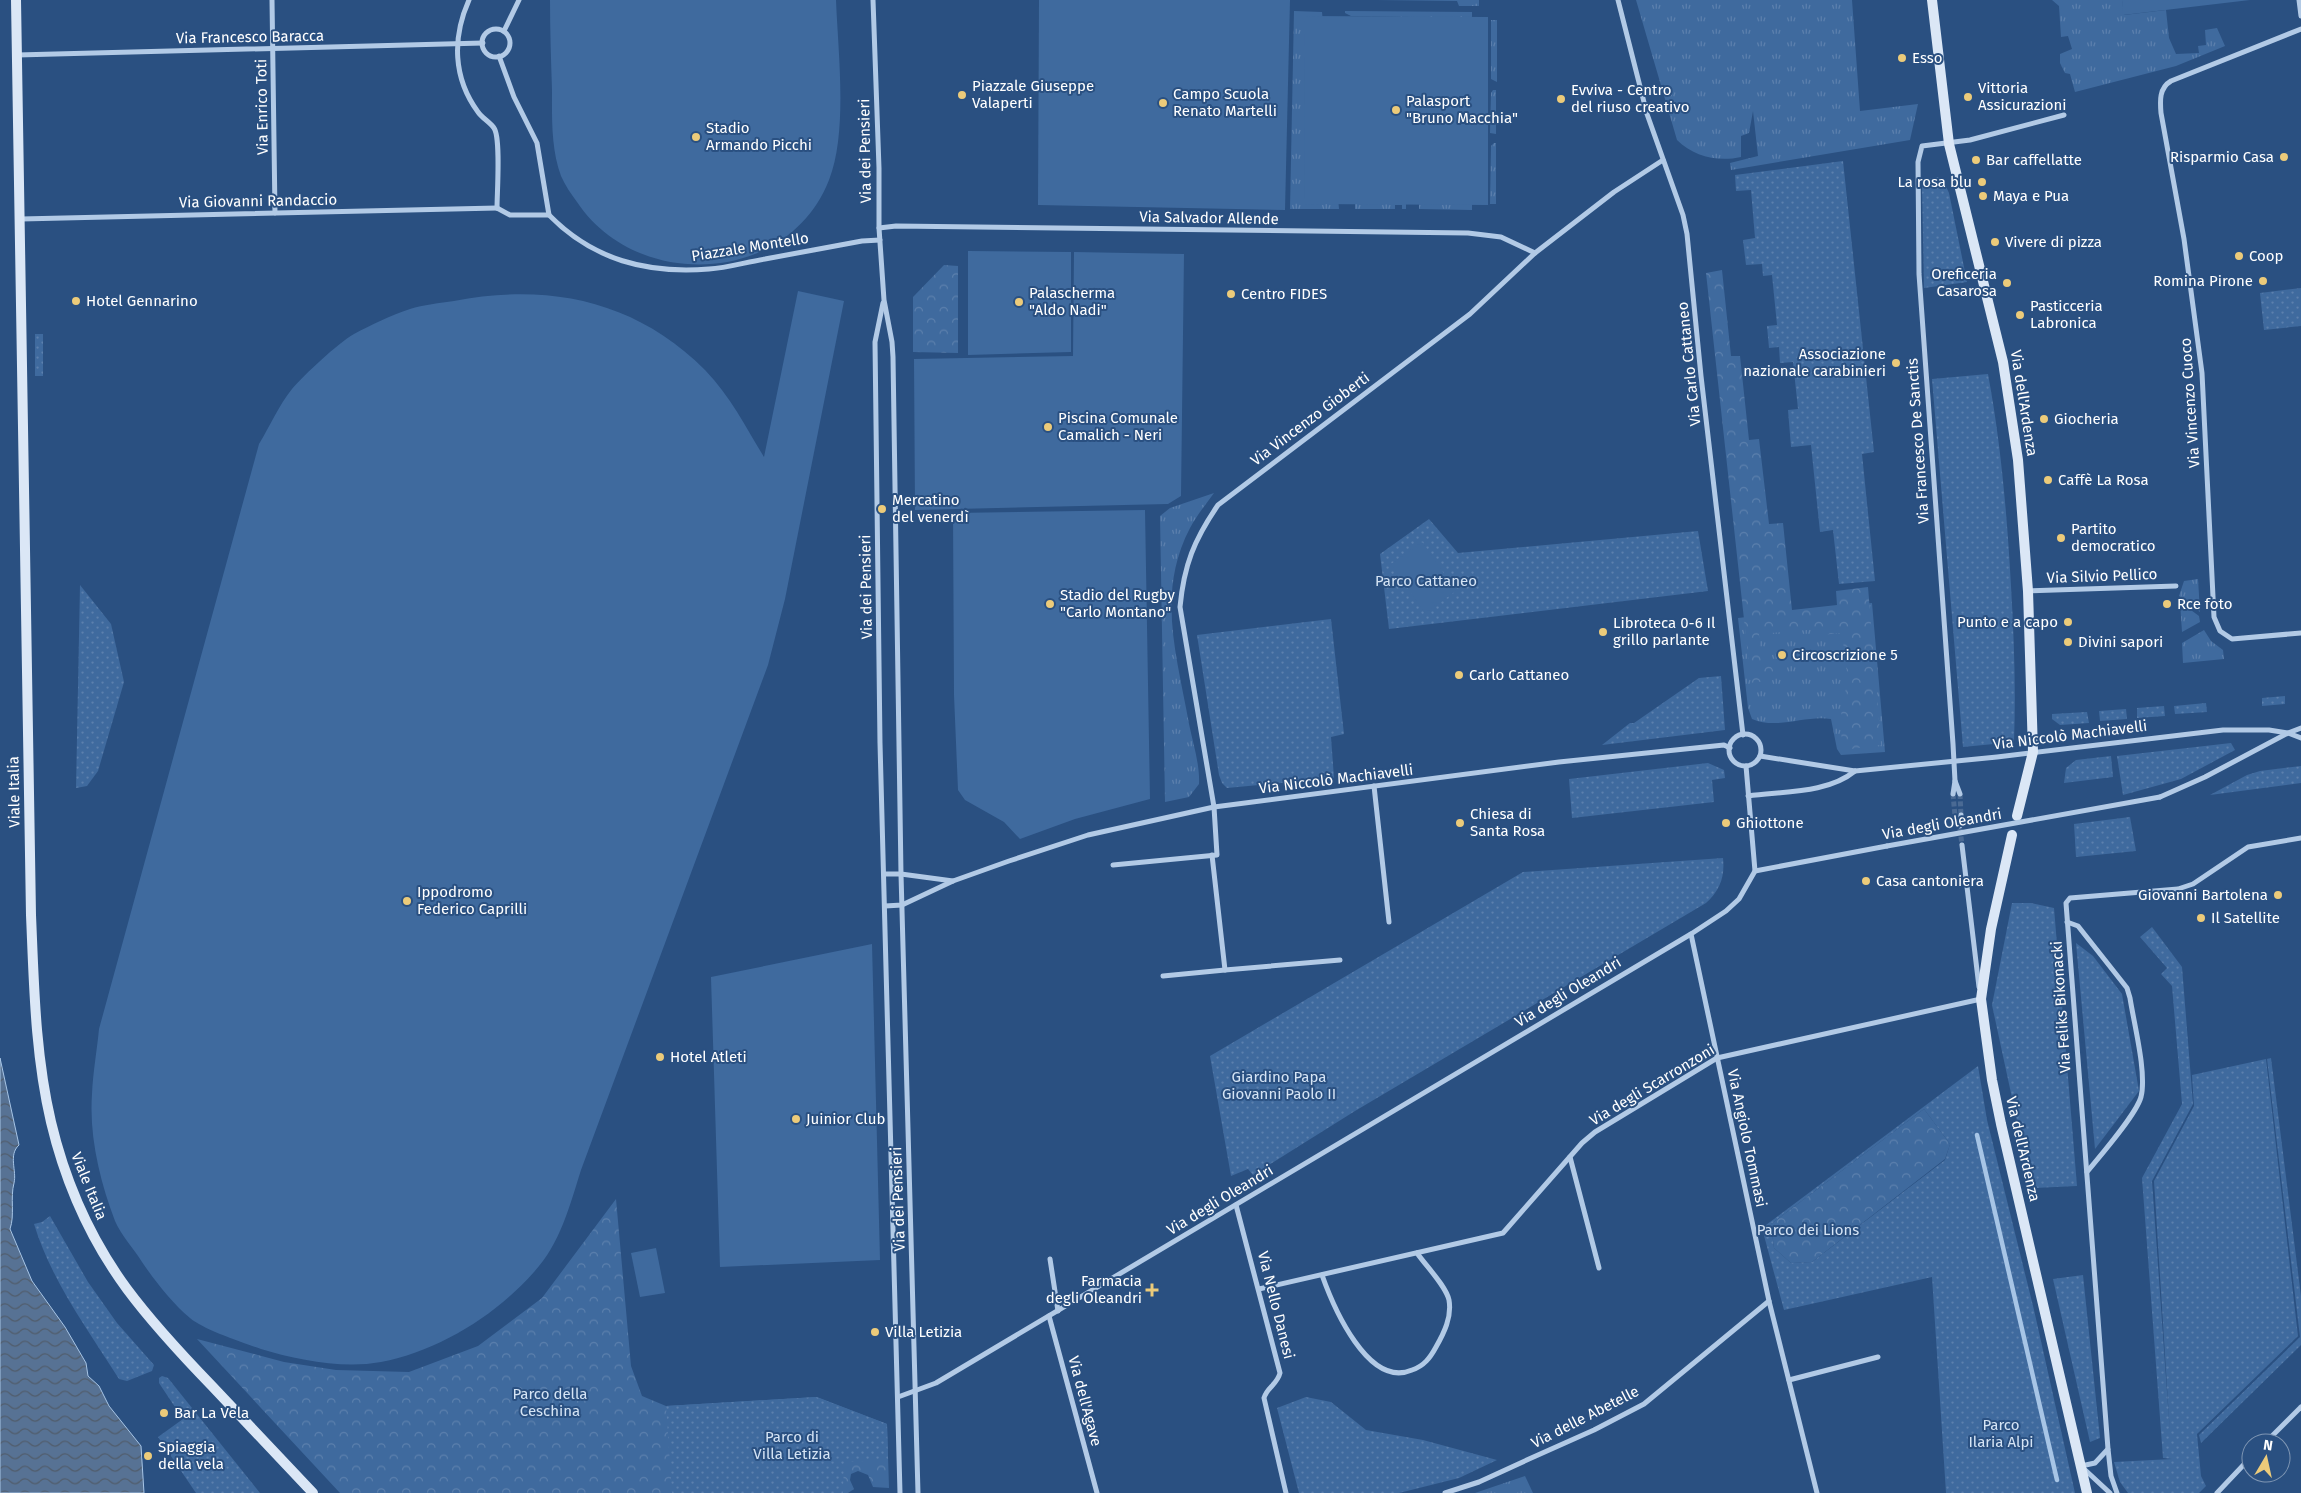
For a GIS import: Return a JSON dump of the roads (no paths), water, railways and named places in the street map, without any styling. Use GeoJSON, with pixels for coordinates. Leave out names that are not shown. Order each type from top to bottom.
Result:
{"type":"FeatureCollection","features":[{"type":"Feature","properties":{"kind":"main road","name":"Viale Italia"},"geometry":{"type":"LineString","coordinates":[[16,0],[31,915],[39,1045],[51,1121],[62,1161],[76,1197],[91,1229],[126,1288],[165,1336],[313,1493]]}},
{"type":"Feature","properties":{"kind":"main road","name":"Via dell'Ardenza"},"geometry":{"type":"LineString","coordinates":[[1932,0],[1949,144],[1988,293],[2009,393],[2018,460],[2028,591],[2033,752],[2017,816]]}},
{"type":"Feature","properties":{"kind":"main road","name":"Via dell'Ardenza"},"geometry":{"type":"LineString","coordinates":[[2012,836],[1991,929],[1981,999],[1992,1080],[2087,1493]]}},
{"type":"Feature","properties":{"kind":"street","name":"Via Enrico Toti"},"geometry":{"type":"LineString","coordinates":[[272,0],[275,213]]}},
{"type":"Feature","properties":{"kind":"street"},"geometry":{"type":"LineString","coordinates":[[469,0],[456,44],[459,71],[468,98],[479,114],[495,128],[497,142],[496,208],[510,215],[549,215],[537,143],[514,97],[499,56]]}},
{"type":"Feature","properties":{"kind":"street"},"geometry":{"type":"LineString","coordinates":[[504,32],[518,0]]}},
{"type":"Feature","properties":{"kind":"street","name":"Via dei Pensieri"},"geometry":{"type":"LineString","coordinates":[[873,0],[879,228],[884,300],[893,357],[901,874],[918,1493]]}},
{"type":"Feature","properties":{"kind":"street","name":"Via Carlo Cattaneo"},"geometry":{"type":"LineString","coordinates":[[1618,0],[1647,114],[1683,215],[1688,241],[1702,385],[1743,735]]}},
{"type":"Feature","properties":{"kind":"street"},"geometry":{"type":"LineString","coordinates":[[2299,0],[2301,16]]}},
{"type":"Feature","properties":{"kind":"street","name":"Via Vincenzo Cuoco"},"geometry":{"type":"LineString","coordinates":[[2301,29],[2171,81],[2162,92],[2161,113],[2184,240],[2202,374],[2214,617],[2220,631],[2232,638],[2301,633]]}},
{"type":"Feature","properties":{"kind":"street"},"geometry":{"type":"LineString","coordinates":[[492,30],[504,32],[510,44],[506,52],[499,56],[494,56],[486,52],[483,43],[484,35],[492,30]]}},
{"type":"Feature","properties":{"kind":"street","name":"Via Francesco Baracca"},"geometry":{"type":"LineString","coordinates":[[17,55],[483,43]]}},
{"type":"Feature","properties":{"kind":"street"},"geometry":{"type":"LineString","coordinates":[[1949,144],[2064,115]]}},
{"type":"Feature","properties":{"kind":"street","name":"Via Francesco De Sanctis"},"geometry":{"type":"LineString","coordinates":[[1949,144],[1922,146],[1918,162],[1919,274],[1954,762]]}},
{"type":"Feature","properties":{"kind":"street","name":"Via Vincenzo Gioberti"},"geometry":{"type":"LineString","coordinates":[[1212,856],[1217,855],[1214,807],[1180,607],[1183,577],[1200,532],[1218,505],[1470,314],[1535,253],[1614,192],[1663,160]]}},
{"type":"Feature","properties":{"kind":"street","name":"Via Giovanni Randaccio"},"geometry":{"type":"LineString","coordinates":[[21,219],[496,208]]}},
{"type":"Feature","properties":{"kind":"street","name":"Piazzale Montello"},"geometry":{"type":"LineString","coordinates":[[549,215],[566,232],[584,244],[621,261],[657,269],[710,269],[862,241],[880,240]]}},
{"type":"Feature","properties":{"kind":"street","name":"Via Salvador Allende"},"geometry":{"type":"LineString","coordinates":[[879,228],[905,226],[1015,226],[1468,233],[1501,237],[1535,253]]}},
{"type":"Feature","properties":{"kind":"street","name":"Via dei Pensieri"},"geometry":{"type":"LineString","coordinates":[[884,300],[875,342],[880,743],[900,1493]]}},
{"type":"Feature","properties":{"kind":"street","name":"Via Silvio Pellico"},"geometry":{"type":"LineString","coordinates":[[2028,591],[2176,586]]}},
{"type":"Feature","properties":{"kind":"street","name":"Via Niccolò Machiavelli"},"geometry":{"type":"LineString","coordinates":[[2288,733],[2301,728]]}},
{"type":"Feature","properties":{"kind":"street","name":"Via Niccolò Machiavelli"},"geometry":{"type":"LineString","coordinates":[[1760,756],[1855,771],[1954,762],[2222,730],[2288,733],[2301,738]]}},
{"type":"Feature","properties":{"kind":"street","name":"Via degli Oleandri"},"geometry":{"type":"LineString","coordinates":[[898,1397],[936,1383],[1691,934],[1726,911],[1739,899],[1755,871],[2160,797],[2205,777],[2288,733]]}},
{"type":"Feature","properties":{"kind":"street"},"geometry":{"type":"LineString","coordinates":[[1743,735],[1751,736],[1758,741],[1761,748],[1760,756],[1755,763],[1746,766],[1735,762],[1730,754],[1730,748],[1734,739],[1743,735]]}},
{"type":"Feature","properties":{"kind":"street","name":"Via Niccolò Machiavelli"},"geometry":{"type":"LineString","coordinates":[[902,905],[954,881],[1009,860],[1088,835],[1214,807],[1558,762],[1724,745],[1730,748]]}},
{"type":"Feature","properties":{"kind":"street"},"geometry":{"type":"LineString","coordinates":[[1953,794],[1955,781],[1954,762]]}},
{"type":"Feature","properties":{"kind":"street"},"geometry":{"type":"LineString","coordinates":[[1746,766],[1755,871]]}},
{"type":"Feature","properties":{"kind":"street","name":"Via Niccolò Machiavelli"},"geometry":{"type":"LineString","coordinates":[[1748,796],[1826,785],[1842,780],[1855,771]]}},
{"type":"Feature","properties":{"kind":"street"},"geometry":{"type":"LineString","coordinates":[[1955,781],[1960,794]]}},
{"type":"Feature","properties":{"kind":"street"},"geometry":{"type":"LineString","coordinates":[[1374,786],[1389,922]]}},
{"type":"Feature","properties":{"kind":"street"},"geometry":{"type":"LineString","coordinates":[[2067,922],[2066,903],[2070,898],[2178,889],[2193,884],[2248,847],[2301,838]]}},
{"type":"Feature","properties":{"kind":"street"},"geometry":{"type":"LineString","coordinates":[[1962,845],[1981,999]]}},
{"type":"Feature","properties":{"kind":"street"},"geometry":{"type":"LineString","coordinates":[[1113,865],[1212,856],[1225,970]]}},
{"type":"Feature","properties":{"kind":"street"},"geometry":{"type":"LineString","coordinates":[[884,874],[901,874]]}},
{"type":"Feature","properties":{"kind":"street","name":"Via Niccolò Machiavelli"},"geometry":{"type":"LineString","coordinates":[[901,874],[954,881]]}},
{"type":"Feature","properties":{"kind":"street"},"geometry":{"type":"LineString","coordinates":[[885,906],[902,905]]}},
{"type":"Feature","properties":{"kind":"street","name":"Via Feliks Bikonacki"},"geometry":{"type":"LineString","coordinates":[[2087,1172],[2110,1145],[2140,1100],[2143,1081],[2130,998],[2126,988],[2078,926],[2067,922],[2108,1449],[2111,1476],[2117,1493]]}},
{"type":"Feature","properties":{"kind":"street","name":"Via Angiolo Tommasi"},"geometry":{"type":"LineString","coordinates":[[1691,934],[1769,1302],[1817,1493]]}},
{"type":"Feature","properties":{"kind":"street"},"geometry":{"type":"LineString","coordinates":[[1163,976],[1340,960]]}},
{"type":"Feature","properties":{"kind":"street","name":"Via degli Scarronzoni"},"geometry":{"type":"LineString","coordinates":[[1259,1289],[1503,1233],[1582,1143],[1604,1126],[1717,1058],[1981,999]]}},
{"type":"Feature","properties":{"kind":"street"},"geometry":{"type":"LineString","coordinates":[[1570,1157],[1599,1268]]}},
{"type":"Feature","properties":{"kind":"street","name":"Via Nello Danesi"},"geometry":{"type":"LineString","coordinates":[[1236,1205],[1280,1373],[1276,1384],[1268,1389],[1264,1398],[1286,1493]]}},
{"type":"Feature","properties":{"kind":"street"},"geometry":{"type":"LineString","coordinates":[[1322,1275],[1336,1310],[1350,1335],[1363,1352],[1381,1367],[1392,1372],[1407,1372],[1424,1364],[1433,1353],[1447,1325],[1450,1309],[1444,1290],[1417,1253]]}},
{"type":"Feature","properties":{"kind":"street"},"geometry":{"type":"LineString","coordinates":[[1050,1259],[1058,1311]]}},
{"type":"Feature","properties":{"kind":"street","name":"Via delle Abetelle"},"geometry":{"type":"LineString","coordinates":[[1445,1493],[1479,1482],[1594,1430],[1638,1407],[1769,1302]]}},
{"type":"Feature","properties":{"kind":"street","name":"Via dell'Agave"},"geometry":{"type":"LineString","coordinates":[[1049,1316],[1097,1493]]}},
{"type":"Feature","properties":{"kind":"street"},"geometry":{"type":"LineString","coordinates":[[1789,1380],[1878,1357]]}},
{"type":"Feature","properties":{"kind":"street"},"geometry":{"type":"LineString","coordinates":[[2275,1433],[2301,1407]]}},
{"type":"Feature","properties":{"kind":"street"},"geometry":{"type":"LineString","coordinates":[[2081,1466],[2095,1463],[2108,1449]]}},
{"type":"Feature","properties":{"kind":"street"},"geometry":{"type":"LineString","coordinates":[[2081,1466],[2110,1493]]}},
{"type":"Feature","properties":{"kind":"street"},"geometry":{"type":"LineString","coordinates":[[2217,1493],[2241,1468]]}},
{"type":"Feature","properties":{"kind":"water"},"geometry":{"type":"Polygon","coordinates":[[[0,1058],[19,1145],[13,1158],[15,1178],[10,1229],[32,1281],[65,1327],[86,1363],[88,1376],[99,1386],[109,1406],[141,1446],[144,1493],[0,1493],[0,1058]]]}},
{"type":"Feature","properties":{"kind":"waterway"},"geometry":{"type":"LineString","coordinates":[[1977,1135],[2057,1480]]}},
{"type":"Feature","properties":{"kind":"tunnel"},"geometry":{"type":"LineString","coordinates":[[1953,794],[1955,816]]}},
{"type":"Feature","properties":{"kind":"tunnel"},"geometry":{"type":"LineString","coordinates":[[1960,794],[1961,815]]}},
{"type":"Feature","properties":{"kind":"tunnel"},"geometry":{"type":"LineString","coordinates":[[1960,829],[1962,845]]}},
{"type":"Feature","properties":{"kind":"place","name":"Esso"},"geometry":{"type":"Point","coordinates":[1902,58]}},
{"type":"Feature","properties":{"kind":"place","name":"Piazzale Giuseppe Valaperti"},"geometry":{"type":"Point","coordinates":[962,95]}},
{"type":"Feature","properties":{"kind":"place","name":"Vittoria Assicurazioni"},"geometry":{"type":"Point","coordinates":[1968,97]}},
{"type":"Feature","properties":{"kind":"place","name":"Evviva - Centro del riuso creativo"},"geometry":{"type":"Point","coordinates":[1561,99]}},
{"type":"Feature","properties":{"kind":"place","name":"Campo Scuola Renato Martelli"},"geometry":{"type":"Point","coordinates":[1163,103]}},
{"type":"Feature","properties":{"kind":"place","name":"Palasport \"Bruno Macchia\""},"geometry":{"type":"Point","coordinates":[1396,110]}},
{"type":"Feature","properties":{"kind":"place","name":"Stadio Armando Picchi"},"geometry":{"type":"Point","coordinates":[696,137]}},
{"type":"Feature","properties":{"kind":"place","name":"Risparmio Casa"},"geometry":{"type":"Point","coordinates":[2284,157]}},
{"type":"Feature","properties":{"kind":"place","name":"Bar caffellatte"},"geometry":{"type":"Point","coordinates":[1976,160]}},
{"type":"Feature","properties":{"kind":"place","name":"La rosa blu"},"geometry":{"type":"Point","coordinates":[1982,182]}},
{"type":"Feature","properties":{"kind":"place","name":"Maya e Pua"},"geometry":{"type":"Point","coordinates":[1983,196]}},
{"type":"Feature","properties":{"kind":"place","name":"Vivere di pizza"},"geometry":{"type":"Point","coordinates":[1995,242]}},
{"type":"Feature","properties":{"kind":"place","name":"Coop"},"geometry":{"type":"Point","coordinates":[2239,256]}},
{"type":"Feature","properties":{"kind":"place","name":"Romina Pirone"},"geometry":{"type":"Point","coordinates":[2263,281]}},
{"type":"Feature","properties":{"kind":"place","name":"Oreficeria Casarosa"},"geometry":{"type":"Point","coordinates":[2007,283]}},
{"type":"Feature","properties":{"kind":"place","name":"Centro FIDES"},"geometry":{"type":"Point","coordinates":[1231,294]}},
{"type":"Feature","properties":{"kind":"place","name":"Hotel Gennarino"},"geometry":{"type":"Point","coordinates":[76,301]}},
{"type":"Feature","properties":{"kind":"place","name":"Palascherma \"Aldo Nadi\""},"geometry":{"type":"Point","coordinates":[1019,302]}},
{"type":"Feature","properties":{"kind":"place","name":"Pasticceria Labronica"},"geometry":{"type":"Point","coordinates":[2020,315]}},
{"type":"Feature","properties":{"kind":"place","name":"Associazione nazionale carabinieri"},"geometry":{"type":"Point","coordinates":[1896,363]}},
{"type":"Feature","properties":{"kind":"place","name":"Giocheria"},"geometry":{"type":"Point","coordinates":[2044,419]}},
{"type":"Feature","properties":{"kind":"place","name":"Piscina Comunale Camalich - Neri"},"geometry":{"type":"Point","coordinates":[1048,427]}},
{"type":"Feature","properties":{"kind":"place","name":"Caffè La Rosa"},"geometry":{"type":"Point","coordinates":[2048,480]}},
{"type":"Feature","properties":{"kind":"place","name":"Mercatino del venerdì"},"geometry":{"type":"Point","coordinates":[882,509]}},
{"type":"Feature","properties":{"kind":"place","name":"Partito democratico"},"geometry":{"type":"Point","coordinates":[2061,538]}},
{"type":"Feature","properties":{"kind":"place","name":"Stadio del Rugby \"Carlo Montano\""},"geometry":{"type":"Point","coordinates":[1050,604]}},
{"type":"Feature","properties":{"kind":"place","name":"Rce foto"},"geometry":{"type":"Point","coordinates":[2167,604]}},
{"type":"Feature","properties":{"kind":"place","name":"Punto e a capo"},"geometry":{"type":"Point","coordinates":[2068,622]}},
{"type":"Feature","properties":{"kind":"place","name":"Libroteca 0-6 Il grillo parlante"},"geometry":{"type":"Point","coordinates":[1603,632]}},
{"type":"Feature","properties":{"kind":"place","name":"Divini sapori"},"geometry":{"type":"Point","coordinates":[2068,642]}},
{"type":"Feature","properties":{"kind":"place","name":"Circoscrizione 5"},"geometry":{"type":"Point","coordinates":[1782,655]}},
{"type":"Feature","properties":{"kind":"place","name":"Carlo Cattaneo"},"geometry":{"type":"Point","coordinates":[1459,675]}},
{"type":"Feature","properties":{"kind":"place","name":"Chiesa di Santa Rosa"},"geometry":{"type":"Point","coordinates":[1460,823]}},
{"type":"Feature","properties":{"kind":"place","name":"Ghiottone"},"geometry":{"type":"Point","coordinates":[1726,823]}},
{"type":"Feature","properties":{"kind":"place","name":"Casa cantoniera"},"geometry":{"type":"Point","coordinates":[1866,881]}},
{"type":"Feature","properties":{"kind":"place","name":"Giovanni Bartolena"},"geometry":{"type":"Point","coordinates":[2278,895]}},
{"type":"Feature","properties":{"kind":"place","name":"Ippodromo Federico Caprilli"},"geometry":{"type":"Point","coordinates":[407,901]}},
{"type":"Feature","properties":{"kind":"place","name":"Il Satellite"},"geometry":{"type":"Point","coordinates":[2201,918]}},
{"type":"Feature","properties":{"kind":"place","name":"Hotel Atleti"},"geometry":{"type":"Point","coordinates":[660,1057]}},
{"type":"Feature","properties":{"kind":"place","name":"Juinior Club"},"geometry":{"type":"Point","coordinates":[796,1119]}},
{"type":"Feature","properties":{"kind":"place","name":"Farmacia degli Oleandri"},"geometry":{"type":"Point","coordinates":[1152,1290]}},
{"type":"Feature","properties":{"kind":"place","name":"Villa Letizia"},"geometry":{"type":"Point","coordinates":[875,1332]}},
{"type":"Feature","properties":{"kind":"place","name":"Bar La Vela"},"geometry":{"type":"Point","coordinates":[164,1413]}},
{"type":"Feature","properties":{"kind":"place","name":"Spiaggia della vela"},"geometry":{"type":"Point","coordinates":[148,1456]}},
{"type":"Feature","properties":{"kind":"park label","name":"Parco Cattaneo"},"geometry":{"type":"Point","coordinates":[1426,581]}},
{"type":"Feature","properties":{"kind":"park label","name":"Giardino Papa Giovanni Paolo II"},"geometry":{"type":"Point","coordinates":[1279,1086]}},
{"type":"Feature","properties":{"kind":"park label","name":"Parco dei Lions"},"geometry":{"type":"Point","coordinates":[1808,1230]}},
{"type":"Feature","properties":{"kind":"park label","name":"Parco della Ceschina"},"geometry":{"type":"Point","coordinates":[550,1402]}},
{"type":"Feature","properties":{"kind":"park label","name":"Parco Ilaria Alpi"},"geometry":{"type":"Point","coordinates":[2001,1434]}},
{"type":"Feature","properties":{"kind":"park label","name":"Parco di Villa Letizia"},"geometry":{"type":"Point","coordinates":[792,1446]}}]}
